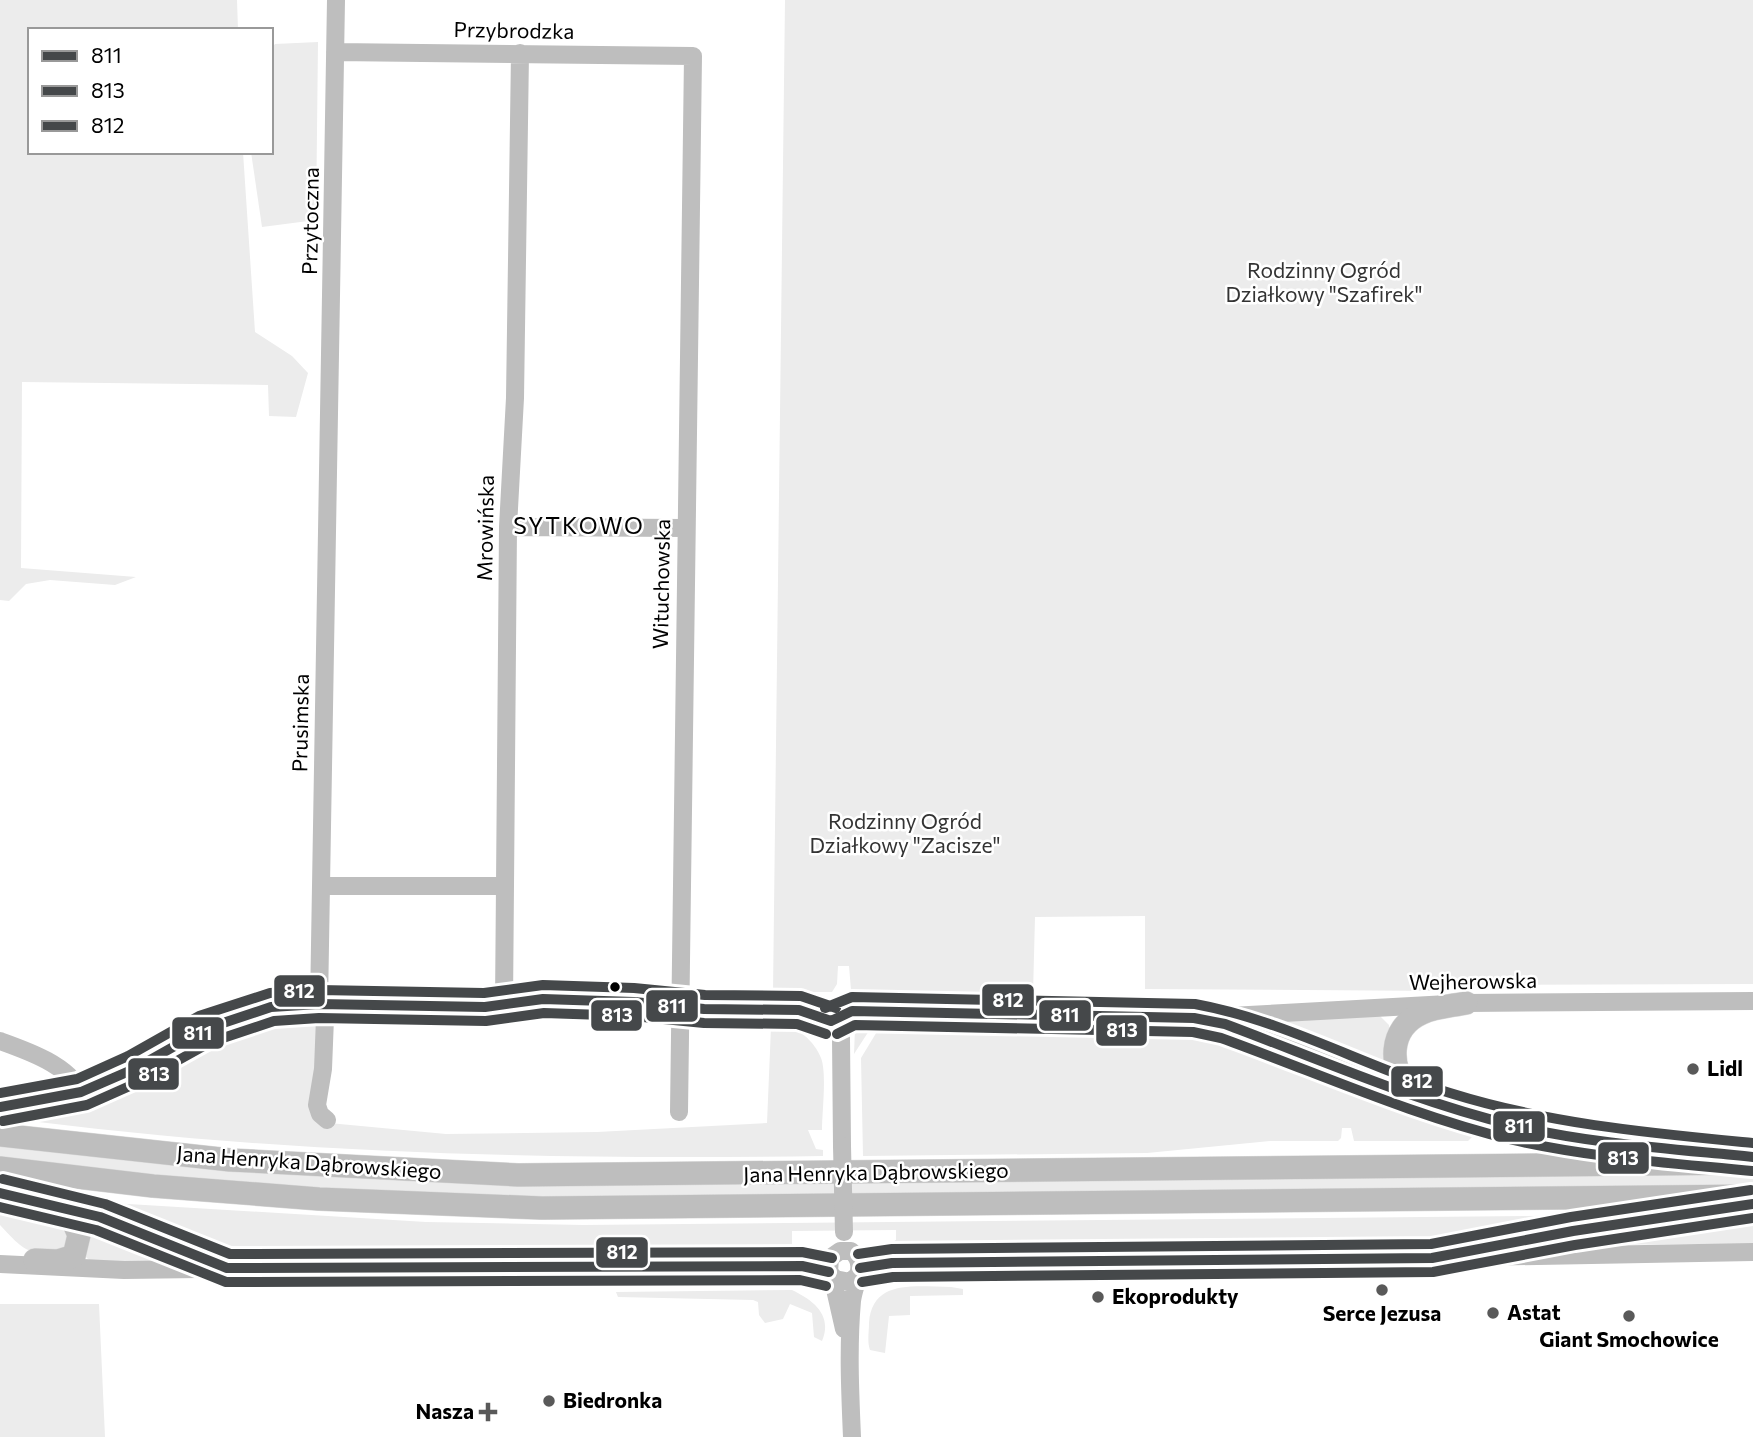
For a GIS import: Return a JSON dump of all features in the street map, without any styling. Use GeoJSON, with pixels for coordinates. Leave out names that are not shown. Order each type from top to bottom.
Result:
{"type":"FeatureCollection","features":[{"type":"Feature","properties":{"kind":"main road"},"geometry":{"type":"LineString","coordinates":[[1411,1092],[1402,1083],[1394,1062],[1400,1033],[1420,1014],[1466,1003]]}},
{"type":"Feature","properties":{"kind":"main road"},"geometry":{"type":"LineString","coordinates":[[1194,1018],[1225,1024],[1502,1122],[1558,1134],[1753,1157]]}},
{"type":"Feature","properties":{"kind":"main road"},"geometry":{"type":"LineString","coordinates":[[0,1107],[81,1093]]}},
{"type":"Feature","properties":{"kind":"main road","name":"Jana Henryka Dąbrowskiego"},"geometry":{"type":"LineString","coordinates":[[0,1135],[243,1161],[518,1175],[1753,1163]]}},
{"type":"Feature","properties":{"kind":"main road","name":"Jana Henryka Dąbrowskiego"},"geometry":{"type":"LineString","coordinates":[[0,1168],[177,1188],[319,1199],[528,1207],[1753,1196]]}},
{"type":"Feature","properties":{"kind":"main road"},"geometry":{"type":"LineString","coordinates":[[0,1193],[100,1217],[227,1268]]}},
{"type":"Feature","properties":{"kind":"main road"},"geometry":{"type":"LineString","coordinates":[[1432,1258],[1599,1226],[1753,1204]]}},
{"type":"Feature","properties":{"kind":"main road"},"geometry":{"type":"LineString","coordinates":[[35,1260],[58,1261],[74,1256],[79,1236],[68,1210]]}},
{"type":"Feature","properties":{"kind":"street","name":"Przytoczna"},"geometry":{"type":"LineString","coordinates":[[328,444],[336,0]]}},
{"type":"Feature","properties":{"kind":"street","name":"Przybrodzka"},"geometry":{"type":"LineString","coordinates":[[335,52],[693,57]]}},
{"type":"Feature","properties":{"kind":"street","name":"Mrowińska"},"geometry":{"type":"LineString","coordinates":[[504,1004],[508,527],[515,398],[520,53]]}},
{"type":"Feature","properties":{"kind":"street","name":"Wituchowska"},"geometry":{"type":"LineString","coordinates":[[678,1112],[693,57]]}},
{"type":"Feature","properties":{"kind":"street","name":"Prusimska"},"geometry":{"type":"LineString","coordinates":[[327,1120],[320,1114],[317,1105],[323,1069],[322,886],[328,444]]}},
{"type":"Feature","properties":{"kind":"street"},"geometry":{"type":"LineString","coordinates":[[508,527],[685,528]]}},
{"type":"Feature","properties":{"kind":"street"},"geometry":{"type":"LineString","coordinates":[[322,886],[505,886]]}},
{"type":"Feature","properties":{"kind":"street"},"geometry":{"type":"LineString","coordinates":[[0,1041],[35,1055],[63,1072],[75,1080],[81,1093],[134,1069],[205,1029],[271,1007],[322,1011],[504,1004],[543,999],[679,1007],[799,1010],[831,1021],[842,1038],[844,1241],[856,1255],[859,1272],[852,1299],[849,1357],[852,1437]]}},
{"type":"Feature","properties":{"kind":"street","name":"Wejherowska"},"geometry":{"type":"LineString","coordinates":[[831,1021],[852,1011],[1194,1018],[1466,1003],[1753,1001]]}},
{"type":"Feature","properties":{"kind":"street"},"geometry":{"type":"LineString","coordinates":[[844,1241],[830,1258],[849,1357]]}},
{"type":"Feature","properties":{"kind":"street"},"geometry":{"type":"LineString","coordinates":[[0,1264],[83,1270],[802,1266],[831,1274],[845,1282],[859,1272],[892,1263],[1753,1252]]}},
{"type":"Feature","properties":{"kind":"green space"},"geometry":{"type":"Polygon","coordinates":[[[0,0],[237,0],[238,28],[28,28],[28,154],[243,154],[255,332],[292,356],[308,373],[296,417],[269,416],[268,385],[22,382],[21,568],[136,577],[115,585],[50,580],[26,584],[9,601],[0,600],[0,0]]]}},
{"type":"Feature","properties":{"kind":"green space"},"geometry":{"type":"Polygon","coordinates":[[[785,0],[1753,0],[1753,984],[1462,985],[1440,991],[1145,989],[1145,916],[1035,917],[1033,994],[862,993],[851,990],[849,966],[838,966],[837,984],[832,992],[773,992],[785,0]]]}},
{"type":"Feature","properties":{"kind":"green space"},"geometry":{"type":"Polygon","coordinates":[[[318,42],[316,220],[262,227],[251,154],[273,154],[275,44],[318,42]]]}},
{"type":"Feature","properties":{"kind":"green space"},"geometry":{"type":"Polygon","coordinates":[[[313,1012],[319,1015],[314,1108],[329,1123],[446,1134],[597,1132],[767,1123],[771,1027],[786,1026],[800,1032],[813,1044],[823,1065],[822,1130],[808,1130],[816,1149],[823,1150],[823,1156],[616,1157],[411,1152],[205,1139],[0,1117],[81,1101],[103,1093],[201,1040],[253,1019],[313,1012]]]}},
{"type":"Feature","properties":{"kind":"green space"},"geometry":{"type":"Polygon","coordinates":[[[1379,1015],[1389,1025],[1390,1076],[1241,1025],[1291,1019],[1379,1015]]]}},
{"type":"Feature","properties":{"kind":"green space"},"geometry":{"type":"Polygon","coordinates":[[[876,1020],[854,1054],[855,1028],[862,1022],[876,1020]]]}},
{"type":"Feature","properties":{"kind":"green space"},"geometry":{"type":"Polygon","coordinates":[[[884,1020],[1163,1025],[1220,1031],[1526,1140],[1524,1143],[1498,1143],[1487,1136],[1474,1135],[1468,1141],[1354,1141],[1351,1128],[1342,1128],[1338,1141],[1270,1141],[1147,1153],[863,1156],[861,1058],[884,1020]]]}},
{"type":"Feature","properties":{"kind":"green space"},"geometry":{"type":"Polygon","coordinates":[[[0,1143],[169,1164],[1753,1173],[1753,1187],[583,1198],[459,1196],[234,1184],[0,1159],[0,1143]]]}},
{"type":"Feature","properties":{"kind":"green space"},"geometry":{"type":"Polygon","coordinates":[[[0,1200],[68,1221],[67,1250],[36,1252],[16,1242],[0,1225],[0,1200]]]}},
{"type":"Feature","properties":{"kind":"green space"},"geometry":{"type":"Polygon","coordinates":[[[79,1201],[426,1222],[583,1225],[1623,1215],[1457,1243],[1410,1247],[899,1253],[891,1243],[896,1240],[896,1230],[792,1231],[792,1244],[797,1245],[797,1254],[298,1259],[231,1252],[80,1205],[79,1201]]]}},
{"type":"Feature","properties":{"kind":"green space"},"geometry":{"type":"Polygon","coordinates":[[[1753,1221],[1753,1244],[1550,1245],[1702,1222],[1753,1221]]]}},
{"type":"Feature","properties":{"kind":"green space"},"geometry":{"type":"Polygon","coordinates":[[[87,1225],[201,1260],[91,1262],[86,1257],[87,1225]]]}},
{"type":"Feature","properties":{"kind":"green space"},"geometry":{"type":"Polygon","coordinates":[[[795,1270],[795,1277],[630,1280],[674,1272],[795,1270]]]}},
{"type":"Feature","properties":{"kind":"green space"},"geometry":{"type":"Polygon","coordinates":[[[898,1288],[963,1289],[963,1295],[910,1296],[910,1315],[889,1316],[885,1353],[870,1350],[869,1323],[878,1298],[898,1288]]]}},
{"type":"Feature","properties":{"kind":"green space"},"geometry":{"type":"Polygon","coordinates":[[[792,1290],[814,1304],[823,1316],[825,1332],[822,1341],[814,1337],[812,1313],[790,1304],[783,1319],[765,1323],[759,1315],[758,1302],[753,1300],[618,1297],[616,1292],[792,1290]]]}},
{"type":"Feature","properties":{"kind":"green space"},"geometry":{"type":"Polygon","coordinates":[[[0,1304],[99,1304],[105,1437],[0,1437],[0,1304]]]}},
{"type":"Feature","properties":{"kind":"transit line","name":"812"},"geometry":{"type":"LineString","coordinates":[[0,1093],[77,1079],[128,1056],[199,1016],[270,993],[319,990],[484,993],[543,985],[634,988],[705,995],[801,996],[836,1008]]}},
{"type":"Feature","properties":{"kind":"transit line","name":"812"},"geometry":{"type":"LineString","coordinates":[[825,1008],[852,997],[1195,1004],[1260,1021],[1418,1082],[1487,1104],[1600,1126],[1753,1143]]}},
{"type":"Feature","properties":{"kind":"transit line","name":"811"},"geometry":{"type":"LineString","coordinates":[[0,1107],[81,1092],[134,1069],[205,1029],[271,1007],[319,1004],[485,1007],[543,999],[634,1002],[704,1009],[799,1010],[831,1021]]}},
{"type":"Feature","properties":{"kind":"transit line","name":"811"},"geometry":{"type":"LineString","coordinates":[[831,1021],[852,1011],[1194,1018],[1225,1024],[1405,1093],[1516,1126],[1604,1142],[1753,1157]]}},
{"type":"Feature","properties":{"kind":"transit line","name":"813"},"geometry":{"type":"LineString","coordinates":[[3,1121],[87,1105],[141,1081],[211,1042],[274,1021],[319,1018],[486,1021],[544,1013],[633,1016],[704,1023],[797,1024],[826,1034]]}},
{"type":"Feature","properties":{"kind":"transit line","name":"813"},"geometry":{"type":"LineString","coordinates":[[837,1034],[855,1025],[1193,1032],[1221,1038],[1439,1119],[1513,1140],[1602,1156],[1752,1171]]}},
{"type":"Feature","properties":{"kind":"transit line","name":"812"},"geometry":{"type":"LineString","coordinates":[[3,1179],[105,1204],[230,1254],[802,1252],[832,1258]]}},
{"type":"Feature","properties":{"kind":"transit line","name":"812"},"geometry":{"type":"LineString","coordinates":[[858,1254],[892,1249],[1431,1244],[1571,1217],[1751,1190]]}},
{"type":"Feature","properties":{"kind":"transit line","name":"811"},"geometry":{"type":"LineString","coordinates":[[0,1193],[100,1217],[227,1268],[802,1266],[829,1272]]}},
{"type":"Feature","properties":{"kind":"transit line","name":"811"},"geometry":{"type":"LineString","coordinates":[[860,1268],[892,1263],[1432,1258],[1573,1231],[1753,1204]]}},
{"type":"Feature","properties":{"kind":"transit line","name":"813"},"geometry":{"type":"LineString","coordinates":[[0,1207],[96,1230],[226,1282],[800,1280],[826,1286]]}},
{"type":"Feature","properties":{"kind":"transit line","name":"813"},"geometry":{"type":"LineString","coordinates":[[862,1282],[893,1277],[1433,1272],[1575,1245],[1753,1218]]}},
{"type":"Feature","properties":{"kind":"place","name":"Lidl"},"geometry":{"type":"Point","coordinates":[1693,1069]}},
{"type":"Feature","properties":{"kind":"place","name":"Serce Jezusa"},"geometry":{"type":"Point","coordinates":[1382,1290]}},
{"type":"Feature","properties":{"kind":"place","name":"Ekoprodukty"},"geometry":{"type":"Point","coordinates":[1098,1297]}},
{"type":"Feature","properties":{"kind":"place","name":"Astat"},"geometry":{"type":"Point","coordinates":[1493,1313]}},
{"type":"Feature","properties":{"kind":"place","name":"Giant Smochowice"},"geometry":{"type":"Point","coordinates":[1629,1316]}},
{"type":"Feature","properties":{"kind":"place","name":"Biedronka"},"geometry":{"type":"Point","coordinates":[549,1401]}},
{"type":"Feature","properties":{"kind":"place","name":"Nasza"},"geometry":{"type":"Point","coordinates":[488,1412]}},
{"type":"Feature","properties":{"kind":"district","name":"SYTKOWO"},"geometry":{"type":"Point","coordinates":[579,526]}},
{"type":"Feature","properties":{"kind":"park label","name":"Rodzinny Ogród Działkowy \"Szafirek\""},"geometry":{"type":"Point","coordinates":[1324,283]}},
{"type":"Feature","properties":{"kind":"park label","name":"Rodzinny Ogród Działkowy \"Zacisze\""},"geometry":{"type":"Point","coordinates":[905,834]}}]}
